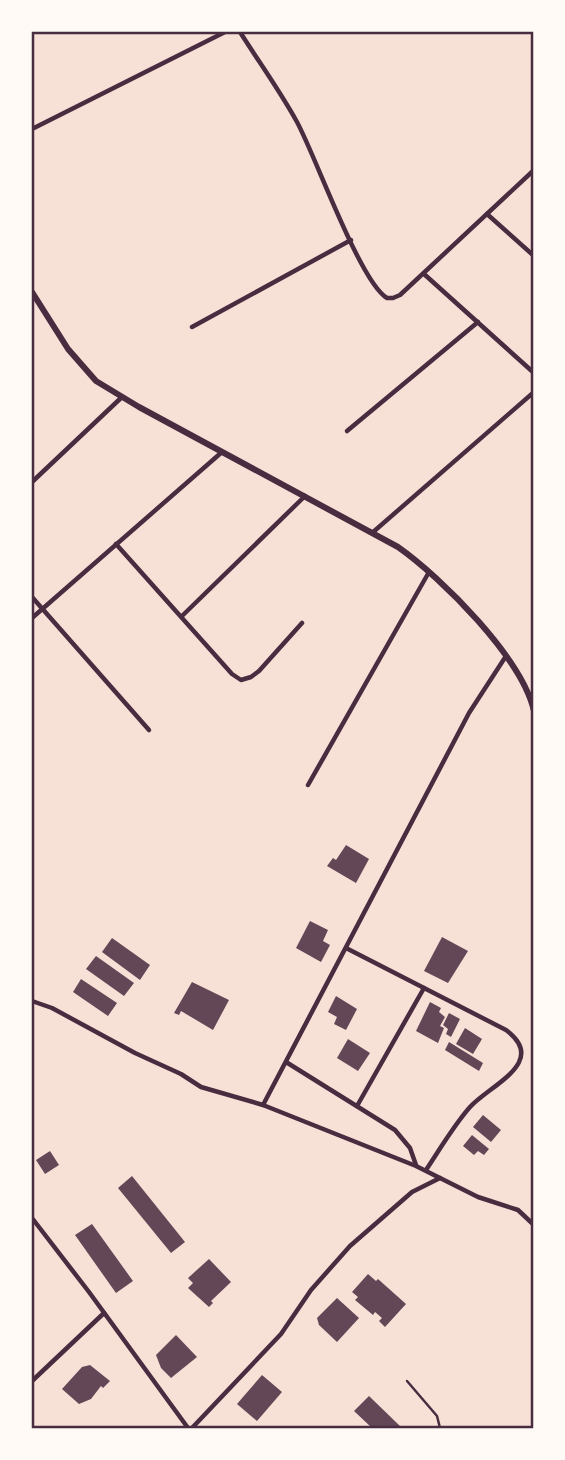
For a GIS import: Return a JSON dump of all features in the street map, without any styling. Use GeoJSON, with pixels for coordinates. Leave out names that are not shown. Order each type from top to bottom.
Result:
{"type":"FeatureCollection","features":[{"type":"Feature","properties":{"kind":"street"},"geometry":{"type":"LineString","coordinates":[[32,129],[225,32]]}},
{"type":"Feature","properties":{"kind":"street"},"geometry":{"type":"LineString","coordinates":[[240,32],[297,121],[351,240],[375,286],[387,298],[393,299],[400,295],[534,170]]}},
{"type":"Feature","properties":{"kind":"street"},"geometry":{"type":"LineString","coordinates":[[487,214],[534,256]]}},
{"type":"Feature","properties":{"kind":"street"},"geometry":{"type":"LineString","coordinates":[[191,327],[351,240]]}},
{"type":"Feature","properties":{"kind":"street"},"geometry":{"type":"LineString","coordinates":[[424,274],[534,373]]}},
{"type":"Feature","properties":{"kind":"street"},"geometry":{"type":"LineString","coordinates":[[32,292],[74,356],[96,381],[398,547],[429,571],[506,656],[526,690],[534,711]]}},
{"type":"Feature","properties":{"kind":"street"},"geometry":{"type":"LineString","coordinates":[[347,431],[478,323]]}},
{"type":"Feature","properties":{"kind":"street"},"geometry":{"type":"LineString","coordinates":[[372,533],[534,392]]}},
{"type":"Feature","properties":{"kind":"street"},"geometry":{"type":"LineString","coordinates":[[32,482],[122,397]]}},
{"type":"Feature","properties":{"kind":"street"},"geometry":{"type":"LineString","coordinates":[[32,618],[223,451]]}},
{"type":"Feature","properties":{"kind":"street"},"geometry":{"type":"LineString","coordinates":[[182,616],[305,496]]}},
{"type":"Feature","properties":{"kind":"street"},"geometry":{"type":"LineString","coordinates":[[117,544],[232,674],[241,680],[259,671],[302,623]]}},
{"type":"Feature","properties":{"kind":"street"},"geometry":{"type":"LineString","coordinates":[[308,785],[429,571]]}},
{"type":"Feature","properties":{"kind":"street"},"geometry":{"type":"LineString","coordinates":[[32,597],[149,730]]}},
{"type":"Feature","properties":{"kind":"street"},"geometry":{"type":"LineString","coordinates":[[263,1105],[469,713],[506,656]]}},
{"type":"Feature","properties":{"kind":"street"},"geometry":{"type":"LineString","coordinates":[[346,948],[506,1030],[522,1049],[515,1069],[469,1108],[426,1170]]}},
{"type":"Feature","properties":{"kind":"street"},"geometry":{"type":"LineString","coordinates":[[357,1106],[424,988]]}},
{"type":"Feature","properties":{"kind":"street"},"geometry":{"type":"LineString","coordinates":[[32,1001],[52,1008],[135,1053],[181,1074],[201,1087],[263,1105],[426,1170],[478,1198],[518,1210],[534,1225]]}},
{"type":"Feature","properties":{"kind":"street"},"geometry":{"type":"LineString","coordinates":[[286,1062],[400,1135],[410,1149],[416,1166]]}},
{"type":"Feature","properties":{"kind":"street"},"geometry":{"type":"LineString","coordinates":[[32,1218],[190,1429],[281,1334],[311,1290],[350,1246],[412,1192],[440,1178]]}},
{"type":"Feature","properties":{"kind":"street"},"geometry":{"type":"LineString","coordinates":[[32,1381],[104,1313]]}},
{"type":"Feature","properties":{"kind":"lane"},"geometry":{"type":"LineString","coordinates":[[407,1381],[437,1416],[440,1429]]}},
{"type":"Feature","properties":{"kind":"building"},"geometry":{"type":"Polygon","coordinates":[[[346,845],[369,859],[356,883],[327,866],[333,858],[336,860],[346,845]]]}},
{"type":"Feature","properties":{"kind":"building"},"geometry":{"type":"Polygon","coordinates":[[[310,921],[328,930],[323,941],[330,945],[321,962],[296,948],[310,921]]]}},
{"type":"Feature","properties":{"kind":"building"},"geometry":{"type":"Polygon","coordinates":[[[442,937],[468,951],[448,983],[424,971],[442,937]]]}},
{"type":"Feature","properties":{"kind":"building"},"geometry":{"type":"Polygon","coordinates":[[[112,938],[150,965],[140,980],[102,952],[112,938]]]}},
{"type":"Feature","properties":{"kind":"building"},"geometry":{"type":"Polygon","coordinates":[[[96,956],[134,983],[124,996],[86,969],[96,956]]]}},
{"type":"Feature","properties":{"kind":"building"},"geometry":{"type":"Polygon","coordinates":[[[81,979],[117,1003],[108,1016],[73,992],[81,979]]]}},
{"type":"Feature","properties":{"kind":"building"},"geometry":{"type":"Polygon","coordinates":[[[192,982],[229,1000],[213,1030],[181,1011],[179,1015],[174,1013],[192,982]]]}},
{"type":"Feature","properties":{"kind":"building"},"geometry":{"type":"Polygon","coordinates":[[[336,996],[357,1009],[346,1030],[334,1024],[337,1017],[328,1012],[336,996]]]}},
{"type":"Feature","properties":{"kind":"building"},"geometry":{"type":"Polygon","coordinates":[[[430,1002],[441,1008],[439,1012],[445,1017],[440,1026],[444,1028],[438,1043],[416,1031],[430,1002]]]}},
{"type":"Feature","properties":{"kind":"building"},"geometry":{"type":"Polygon","coordinates":[[[449,1013],[460,1019],[451,1037],[446,1034],[448,1029],[443,1025],[449,1013]]]}},
{"type":"Feature","properties":{"kind":"building"},"geometry":{"type":"Polygon","coordinates":[[[465,1028],[482,1039],[473,1054],[456,1044],[465,1028]]]}},
{"type":"Feature","properties":{"kind":"building"},"geometry":{"type":"Polygon","coordinates":[[[348,1039],[370,1053],[358,1071],[337,1058],[348,1039]]]}},
{"type":"Feature","properties":{"kind":"building"},"geometry":{"type":"Polygon","coordinates":[[[449,1042],[483,1063],[479,1071],[445,1050],[449,1042]]]}},
{"type":"Feature","properties":{"kind":"building"},"geometry":{"type":"Polygon","coordinates":[[[483,1115],[501,1130],[491,1142],[473,1127],[483,1115]]]}},
{"type":"Feature","properties":{"kind":"building"},"geometry":{"type":"Polygon","coordinates":[[[472,1135],[489,1149],[484,1155],[478,1151],[474,1155],[463,1146],[472,1135]]]}},
{"type":"Feature","properties":{"kind":"building"},"geometry":{"type":"Polygon","coordinates":[[[50,1151],[59,1165],[45,1174],[36,1160],[50,1151]]]}},
{"type":"Feature","properties":{"kind":"building"},"geometry":{"type":"Polygon","coordinates":[[[132,1176],[185,1242],[171,1253],[118,1188],[132,1176]]]}},
{"type":"Feature","properties":{"kind":"building"},"geometry":{"type":"Polygon","coordinates":[[[92,1224],[133,1281],[116,1293],[75,1235],[92,1224]]]}},
{"type":"Feature","properties":{"kind":"building"},"geometry":{"type":"Polygon","coordinates":[[[209,1259],[231,1282],[211,1301],[213,1303],[209,1307],[188,1288],[193,1283],[188,1278],[209,1259]]]}},
{"type":"Feature","properties":{"kind":"building"},"geometry":{"type":"Polygon","coordinates":[[[368,1274],[376,1281],[378,1279],[406,1304],[385,1327],[379,1321],[382,1318],[375,1312],[373,1315],[355,1300],[358,1297],[352,1292],[368,1274]]]}},
{"type":"Feature","properties":{"kind":"building"},"geometry":{"type":"Polygon","coordinates":[[[337,1298],[359,1318],[337,1342],[319,1325],[317,1318],[337,1298]]]}},
{"type":"Feature","properties":{"kind":"building"},"geometry":{"type":"Polygon","coordinates":[[[176,1335],[197,1357],[171,1378],[161,1368],[156,1355],[176,1335]]]}},
{"type":"Feature","properties":{"kind":"building"},"geometry":{"type":"Polygon","coordinates":[[[90,1365],[110,1381],[103,1388],[101,1386],[91,1399],[79,1404],[62,1389],[82,1367],[90,1365]]]}},
{"type":"Feature","properties":{"kind":"building"},"geometry":{"type":"Polygon","coordinates":[[[262,1375],[282,1392],[257,1421],[237,1404],[262,1375]]]}},
{"type":"Feature","properties":{"kind":"building"},"geometry":{"type":"Polygon","coordinates":[[[369,1396],[402,1428],[372,1428],[354,1411],[369,1396]]]}}]}
